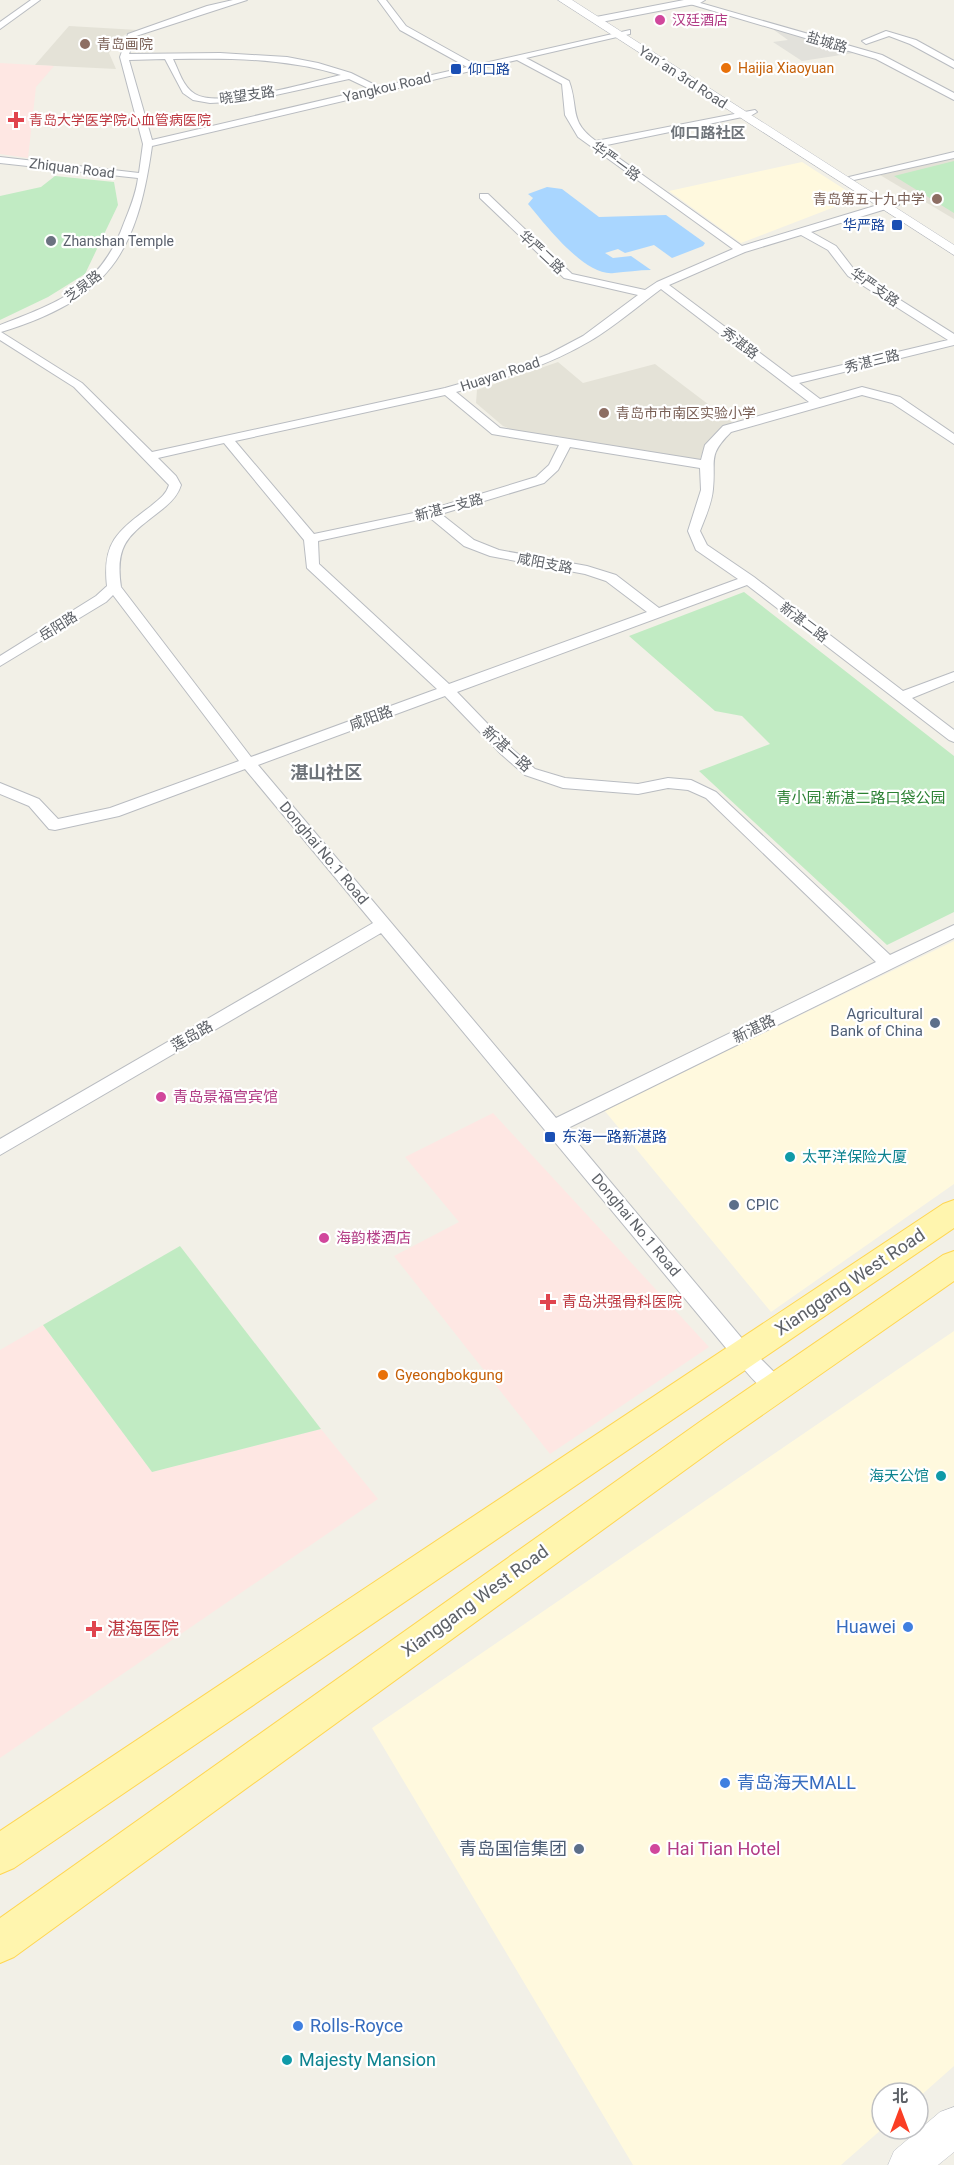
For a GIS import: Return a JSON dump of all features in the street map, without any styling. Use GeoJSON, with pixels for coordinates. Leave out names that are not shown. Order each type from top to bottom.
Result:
{"type":"FeatureCollection","features":[{"type":"Feature","properties":{"kind":"main road","name":"Yan´an 3rd Road"},"geometry":{"type":"LineString","coordinates":[[564,0],[601,19],[889,205],[954,250]]}},
{"type":"Feature","properties":{"kind":"main road","name":"Yan´an 3rd Road"},"geometry":{"type":"LineString","coordinates":[[580,0],[601,19]]}},
{"type":"Feature","properties":{"kind":"main road","name":"Yan´an 3rd Road"},"geometry":{"type":"LineString","coordinates":[[747,113],[854,177],[889,205],[954,240]]}},
{"type":"Feature","properties":{"kind":"main road","name":"Xianggang West Road"},"geometry":{"type":"LineString","coordinates":[[0,1854],[954,1212]]}},
{"type":"Feature","properties":{"kind":"main road","name":"Xianggang West Road"},"geometry":{"type":"LineString","coordinates":[[0,1943],[776,1388],[954,1264]]}},
{"type":"Feature","properties":{"kind":"main road"},"geometry":{"type":"LineString","coordinates":[[908,2165],[954,2126]]}},
{"type":"Feature","properties":{"kind":"street"},"geometry":{"type":"LineString","coordinates":[[0,10],[4,24],[36,0]]}},
{"type":"Feature","properties":{"kind":"street"},"geometry":{"type":"LineString","coordinates":[[243,0],[210,8],[132,34],[124,57],[275,58],[304,62],[347,76],[376,89]]}},
{"type":"Feature","properties":{"kind":"street"},"geometry":{"type":"LineString","coordinates":[[382,0],[403,28],[474,67]]}},
{"type":"Feature","properties":{"kind":"street"},"geometry":{"type":"LineString","coordinates":[[601,19],[697,1]]}},
{"type":"Feature","properties":{"kind":"street","name":"盐城路"},"geometry":{"type":"LineString","coordinates":[[697,1],[879,57],[954,97]]}},
{"type":"Feature","properties":{"kind":"street","name":"Yangkou Road"},"geometry":{"type":"LineString","coordinates":[[148,144],[622,33]]}},
{"type":"Feature","properties":{"kind":"street"},"geometry":{"type":"LineString","coordinates":[[866,41],[889,33],[919,45],[954,65]]}},
{"type":"Feature","properties":{"kind":"street"},"geometry":{"type":"LineString","coordinates":[[902,51],[919,45]]}},
{"type":"Feature","properties":{"kind":"street","name":"芝泉路"},"geometry":{"type":"LineString","coordinates":[[0,329],[46,311],[80,293],[107,268],[122,243],[141,191],[148,155],[148,144],[124,57]]}},
{"type":"Feature","properties":{"kind":"street","name":"晓望支路"},"geometry":{"type":"LineString","coordinates":[[168,57],[185,90],[195,98],[220,100],[242,98],[347,76]]}},
{"type":"Feature","properties":{"kind":"street","name":"华严一路"},"geometry":{"type":"LineString","coordinates":[[517,57],[566,83],[570,115],[581,135],[741,250]]}},
{"type":"Feature","properties":{"kind":"street"},"geometry":{"type":"LineString","coordinates":[[940,90],[954,87]]}},
{"type":"Feature","properties":{"kind":"street"},"geometry":{"type":"LineString","coordinates":[[593,145],[747,113]]}},
{"type":"Feature","properties":{"kind":"street"},"geometry":{"type":"LineString","coordinates":[[108,172],[133,166],[148,155]]}},
{"type":"Feature","properties":{"kind":"street"},"geometry":{"type":"LineString","coordinates":[[854,177],[954,155]]}},
{"type":"Feature","properties":{"kind":"street","name":"Zhiquan Road"},"geometry":{"type":"LineString","coordinates":[[0,160],[144,176]]}},
{"type":"Feature","properties":{"kind":"street","name":"华严二路"},"geometry":{"type":"LineString","coordinates":[[484,196],[568,276],[647,294]]}},
{"type":"Feature","properties":{"kind":"street","name":"Huayan Road"},"geometry":{"type":"LineString","coordinates":[[149,456],[447,391],[516,371],[554,356],[586,338],[661,284],[741,250],[889,205]]}},
{"type":"Feature","properties":{"kind":"street","name":"华严支路"},"geometry":{"type":"LineString","coordinates":[[801,231],[832,248],[852,274],[954,340]]}},
{"type":"Feature","properties":{"kind":"street","name":"秀湛路"},"geometry":{"type":"LineString","coordinates":[[661,284],[818,403]]}},
{"type":"Feature","properties":{"kind":"street"},"geometry":{"type":"LineString","coordinates":[[0,335],[78,385],[172,479],[175,486],[174,491],[120,536],[112,559],[111,571],[114,587]]}},
{"type":"Feature","properties":{"kind":"street","name":"秀湛三路"},"geometry":{"type":"LineString","coordinates":[[791,381],[954,340]]}},
{"type":"Feature","properties":{"kind":"street"},"geometry":{"type":"LineString","coordinates":[[447,391],[496,431],[706,465],[711,445],[727,429],[862,392],[881,394],[896,400],[954,440]]}},
{"type":"Feature","properties":{"kind":"street"},"geometry":{"type":"LineString","coordinates":[[226,438],[311,539]]}},
{"type":"Feature","properties":{"kind":"street","name":"新湛一支路"},"geometry":{"type":"LineString","coordinates":[[311,539],[431,513],[540,480],[554,467],[566,442]]}},
{"type":"Feature","properties":{"kind":"street","name":"新湛二路"},"geometry":{"type":"LineString","coordinates":[[706,465],[707,490],[694,531],[701,547],[749,580],[954,737]]}},
{"type":"Feature","properties":{"kind":"street","name":"咸阳支路"},"geometry":{"type":"LineString","coordinates":[[431,513],[469,543],[486,550],[551,565],[587,570],[611,578],[658,614]]}},
{"type":"Feature","properties":{"kind":"street","name":"新湛一路"},"geometry":{"type":"LineString","coordinates":[[311,539],[312,565],[447,690],[506,751],[530,772],[563,783],[638,789],[668,783],[691,785],[711,795],[888,963]]}},
{"type":"Feature","properties":{"kind":"street","name":"咸阳路"},"geometry":{"type":"LineString","coordinates":[[0,788],[34,802],[55,825],[114,812],[749,580]]}},
{"type":"Feature","properties":{"kind":"street","name":"岳阳路"},"geometry":{"type":"LineString","coordinates":[[0,662],[101,599],[114,587]]}},
{"type":"Feature","properties":{"kind":"street","name":"Donghai No.1 Road"},"geometry":{"type":"LineString","coordinates":[[114,587],[248,763],[743,1353],[776,1388]]}},
{"type":"Feature","properties":{"kind":"street"},"geometry":{"type":"LineString","coordinates":[[902,697],[954,676]]}},
{"type":"Feature","properties":{"kind":"street","name":"莲岛路"},"geometry":{"type":"LineString","coordinates":[[0,1148],[383,924]]}},
{"type":"Feature","properties":{"kind":"street","name":"新湛路"},"geometry":{"type":"LineString","coordinates":[[554,1127],[954,931]]}},
{"type":"Feature","properties":{"kind":"shaded area","name":"青岛画院"},"geometry":{"type":"Polygon","coordinates":[[[69,26],[138,30],[124,35],[109,53],[116,69],[35,65],[69,26]]]}},
{"type":"Feature","properties":{"kind":"shaded area"},"geometry":{"type":"Polygon","coordinates":[[[774,30],[854,53],[802,61],[773,42],[788,40],[774,30]]]}},
{"type":"Feature","properties":{"kind":"shaded area","name":"青岛大学医学院心血管病医院"},"geometry":{"type":"Polygon","coordinates":[[[0,63],[54,66],[36,87],[28,158],[0,154],[0,63]]]}},
{"type":"Feature","properties":{"kind":"shaded area","name":"青岛第五十九中学"},"geometry":{"type":"Polygon","coordinates":[[[954,158],[954,219],[880,175],[954,158]]]}},
{"type":"Feature","properties":{"kind":"shaded area"},"geometry":{"type":"Polygon","coordinates":[[[802,162],[858,198],[741,243],[669,191],[802,162]]]}},
{"type":"Feature","properties":{"kind":"shaded area","name":"青岛市市南区实验小学"},"geometry":{"type":"Polygon","coordinates":[[[558,362],[583,383],[655,364],[733,423],[706,443],[700,459],[681,460],[512,430],[503,426],[476,403],[477,390],[558,362]]]}},
{"type":"Feature","properties":{"kind":"shaded area"},"geometry":{"type":"Polygon","coordinates":[[[954,941],[954,1184],[771,1312],[604,1110],[954,941]]]}},
{"type":"Feature","properties":{"kind":"shaded area","name":"青岛洪强骨科医院"},"geometry":{"type":"Polygon","coordinates":[[[493,1113],[709,1347],[550,1454],[394,1256],[459,1222],[405,1157],[493,1113]]]}},
{"type":"Feature","properties":{"kind":"shaded area","name":"湛海医院"},"geometry":{"type":"Polygon","coordinates":[[[43,1325],[152,1472],[321,1429],[378,1499],[0,1758],[0,1350],[43,1325]]]}},
{"type":"Feature","properties":{"kind":"shaded area"},"geometry":{"type":"Polygon","coordinates":[[[954,1331],[954,2066],[930,2087],[930,2081],[870,2081],[870,2140],[841,2165],[633,2165],[372,1728],[954,1331]]]}},
{"type":"Feature","properties":{"kind":"green space","name":"青岛第五十九中学"},"geometry":{"type":"Polygon","coordinates":[[[954,161],[954,213],[894,176],[954,161]]]}},
{"type":"Feature","properties":{"kind":"green space","name":"Zhanshan Temple"},"geometry":{"type":"Polygon","coordinates":[[[55,176],[114,182],[118,205],[85,274],[48,297],[0,320],[0,196],[41,187],[55,176]]]}},
{"type":"Feature","properties":{"kind":"green space","name":"青小园·新湛二路口袋公园"},"geometry":{"type":"Polygon","coordinates":[[[744,592],[954,756],[954,912],[887,945],[699,771],[770,744],[742,716],[715,711],[629,636],[744,592]]]}},
{"type":"Feature","properties":{"kind":"green space"},"geometry":{"type":"Polygon","coordinates":[[[180,1246],[321,1429],[152,1472],[43,1325],[180,1246]]]}},
{"type":"Feature","properties":{"kind":"water"},"geometry":{"type":"Polygon","coordinates":[[[547,187],[562,189],[599,217],[666,215],[705,243],[703,246],[672,258],[654,245],[625,253],[618,249],[605,253],[613,258],[631,256],[651,270],[603,272],[591,267],[566,248],[528,204],[533,198],[528,194],[547,187]]]}},
{"type":"Feature","properties":{"kind":"place","name":"汉廷酒店"},"geometry":{"type":"Point","coordinates":[660,20]}},
{"type":"Feature","properties":{"kind":"place","name":"青岛画院"},"geometry":{"type":"Point","coordinates":[85,44]}},
{"type":"Feature","properties":{"kind":"place","name":"Haijia Xiaoyuan"},"geometry":{"type":"Point","coordinates":[726,68]}},
{"type":"Feature","properties":{"kind":"place","name":"仰口路"},"geometry":{"type":"Point","coordinates":[456,69]}},
{"type":"Feature","properties":{"kind":"place","name":"青岛大学医学院心血管病医院"},"geometry":{"type":"Point","coordinates":[16,120]}},
{"type":"Feature","properties":{"kind":"place","name":"青岛第五十九中学"},"geometry":{"type":"Point","coordinates":[937,199]}},
{"type":"Feature","properties":{"kind":"place","name":"华严路"},"geometry":{"type":"Point","coordinates":[897,225]}},
{"type":"Feature","properties":{"kind":"place","name":"Zhanshan Temple"},"geometry":{"type":"Point","coordinates":[51,241]}},
{"type":"Feature","properties":{"kind":"place","name":"青岛市市南区实验小学"},"geometry":{"type":"Point","coordinates":[604,413]}},
{"type":"Feature","properties":{"kind":"place","name":"Agricultural Bank of China"},"geometry":{"type":"Point","coordinates":[935,1023]}},
{"type":"Feature","properties":{"kind":"place","name":"青岛景福宫宾馆"},"geometry":{"type":"Point","coordinates":[161,1097]}},
{"type":"Feature","properties":{"kind":"place","name":"东海一路新湛路"},"geometry":{"type":"Point","coordinates":[550,1137]}},
{"type":"Feature","properties":{"kind":"place","name":"太平洋保险大厦"},"geometry":{"type":"Point","coordinates":[790,1157]}},
{"type":"Feature","properties":{"kind":"place","name":"CPIC"},"geometry":{"type":"Point","coordinates":[734,1205]}},
{"type":"Feature","properties":{"kind":"place","name":"海韵楼酒店"},"geometry":{"type":"Point","coordinates":[324,1238]}},
{"type":"Feature","properties":{"kind":"place","name":"青岛洪强骨科医院"},"geometry":{"type":"Point","coordinates":[548,1302]}},
{"type":"Feature","properties":{"kind":"place","name":"Gyeongbokgung"},"geometry":{"type":"Point","coordinates":[383,1375]}},
{"type":"Feature","properties":{"kind":"place","name":"海天公馆"},"geometry":{"type":"Point","coordinates":[941,1476]}},
{"type":"Feature","properties":{"kind":"place","name":"Huawei"},"geometry":{"type":"Point","coordinates":[908,1627]}},
{"type":"Feature","properties":{"kind":"place","name":"湛海医院"},"geometry":{"type":"Point","coordinates":[94,1629]}},
{"type":"Feature","properties":{"kind":"place","name":"青岛海天MALL"},"geometry":{"type":"Point","coordinates":[725,1783]}},
{"type":"Feature","properties":{"kind":"place","name":"青岛国信集团"},"geometry":{"type":"Point","coordinates":[579,1849]}},
{"type":"Feature","properties":{"kind":"place","name":"Hai Tian Hotel"},"geometry":{"type":"Point","coordinates":[655,1849]}},
{"type":"Feature","properties":{"kind":"place","name":"Rolls-Royce"},"geometry":{"type":"Point","coordinates":[298,2026]}},
{"type":"Feature","properties":{"kind":"place","name":"Majesty Mansion"},"geometry":{"type":"Point","coordinates":[287,2060]}},
{"type":"Feature","properties":{"kind":"district","name":"仰口路社区"},"geometry":{"type":"Point","coordinates":[708,133]}},
{"type":"Feature","properties":{"kind":"district","name":"湛山社区"},"geometry":{"type":"Point","coordinates":[326,773]}}]}
